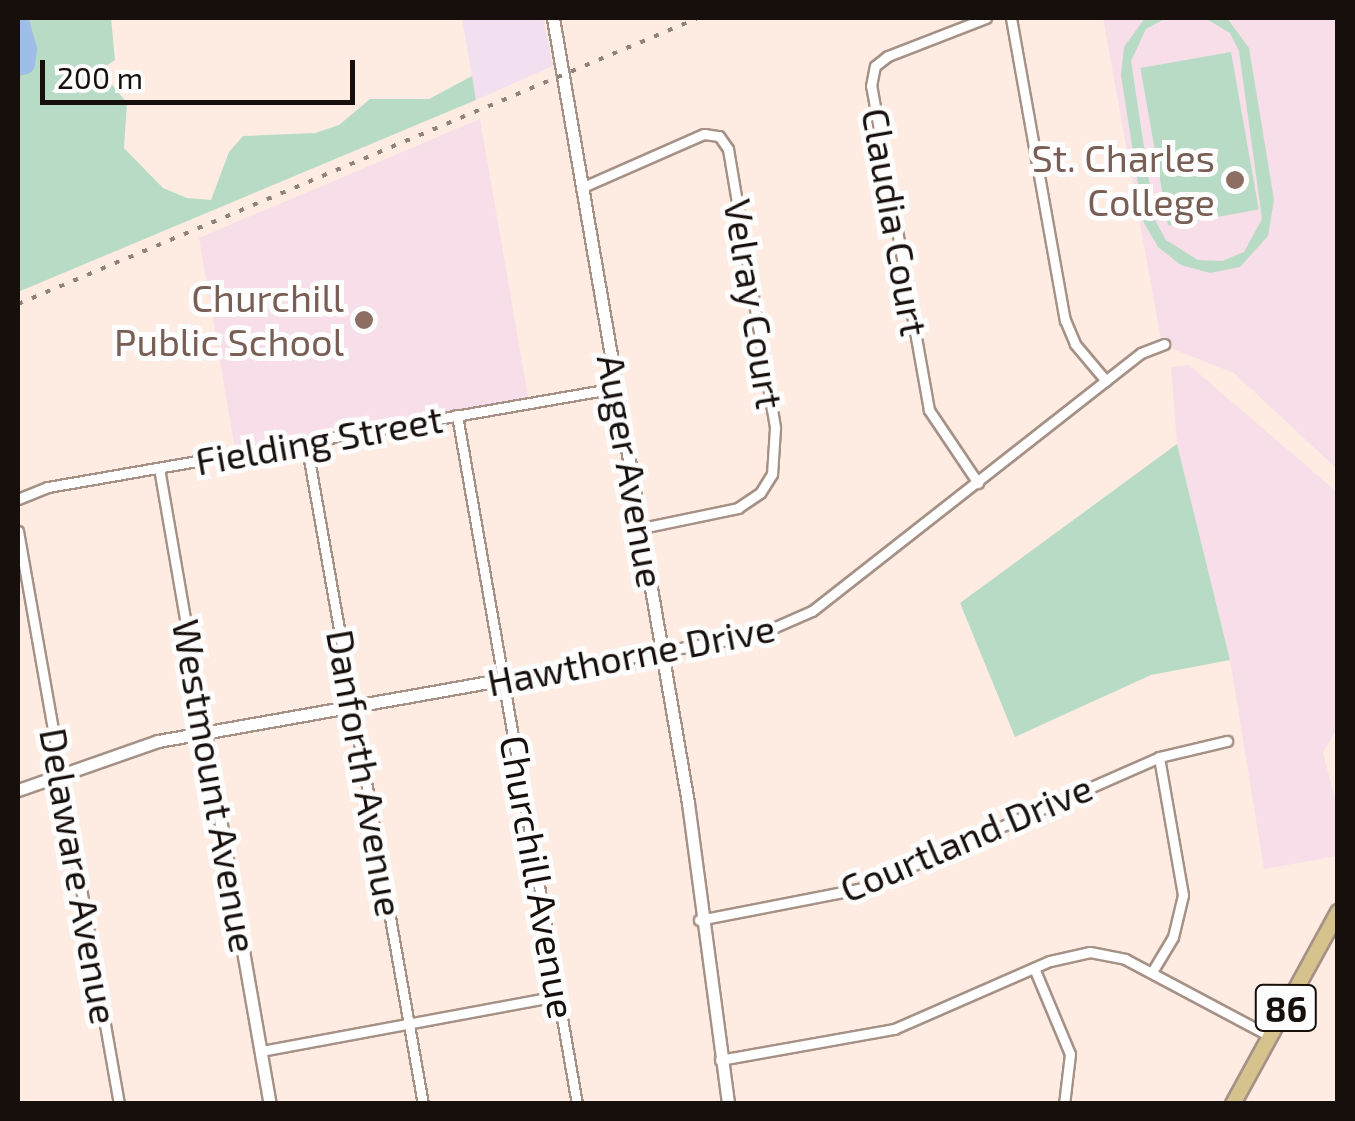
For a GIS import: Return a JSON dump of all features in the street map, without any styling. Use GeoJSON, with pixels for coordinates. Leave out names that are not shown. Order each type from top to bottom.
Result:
{"type":"FeatureCollection","features":[{"type":"Feature","properties":{"kind":"main road","name":"86"},"geometry":{"type":"LineString","coordinates":[[1233,1104],[1331,939],[1338,912]]}},
{"type":"Feature","properties":{"kind":"street","name":"Auger Avenue"},"geometry":{"type":"LineString","coordinates":[[553,18],[663,651],[728,1104]]}},
{"type":"Feature","properties":{"kind":"street","name":"Claudia Court"},"geometry":{"type":"LineString","coordinates":[[978,483],[941,436],[926,400],[871,86],[875,66],[888,56],[986,18]]}},
{"type":"Feature","properties":{"kind":"street"},"geometry":{"type":"LineString","coordinates":[[1010,18],[1065,320],[1075,344],[1106,381]]}},
{"type":"Feature","properties":{"kind":"street","name":"Velray Court"},"geometry":{"type":"LineString","coordinates":[[582,186],[704,134],[719,136],[728,149],[775,428],[772,474],[760,493],[738,508],[642,528]]}},
{"type":"Feature","properties":{"kind":"street","name":"Hawthorne Drive"},"geometry":{"type":"LineString","coordinates":[[18,790],[120,750],[504,682],[792,622],[1106,381],[1164,344]]}},
{"type":"Feature","properties":{"kind":"street","name":"Fielding Street"},"geometry":{"type":"LineString","coordinates":[[20,496],[616,388]]}},
{"type":"Feature","properties":{"kind":"street","name":"Churchill Avenue"},"geometry":{"type":"LineString","coordinates":[[457,415],[577,1104]]}},
{"type":"Feature","properties":{"kind":"street","name":"Danforth Avenue"},"geometry":{"type":"LineString","coordinates":[[306,442],[424,1104]]}},
{"type":"Feature","properties":{"kind":"street","name":"Westmount Avenue"},"geometry":{"type":"LineString","coordinates":[[160,468],[270,1104]]}},
{"type":"Feature","properties":{"kind":"street","name":"Delaware Avenue"},"geometry":{"type":"LineString","coordinates":[[18,531],[119,1104]]}},
{"type":"Feature","properties":{"kind":"street","name":"Courtland Drive"},"geometry":{"type":"LineString","coordinates":[[700,920],[860,889],[1159,756],[1227,741]]}},
{"type":"Feature","properties":{"kind":"street"},"geometry":{"type":"LineString","coordinates":[[1152,972],[1173,937],[1183,895],[1159,756]]}},
{"type":"Feature","properties":{"kind":"street"},"geometry":{"type":"LineString","coordinates":[[720,1060],[894,1029],[1034,968],[1090,952],[1152,972],[1270,1036]]}},
{"type":"Feature","properties":{"kind":"street"},"geometry":{"type":"LineString","coordinates":[[1034,968],[1070,1054],[1064,1104]]}},
{"type":"Feature","properties":{"kind":"street"},"geometry":{"type":"LineString","coordinates":[[261,1050],[558,996]]}},
{"type":"Feature","properties":{"kind":"shaded area"},"geometry":{"type":"Polygon","coordinates":[[[462,18],[543,18],[553,66],[476,100],[462,18]]]}},
{"type":"Feature","properties":{"kind":"shaded area","name":"St. Charles College"},"geometry":{"type":"Polygon","coordinates":[[[1103,18],[1337,18],[1337,469],[1234,373],[1162,345],[1103,18]]]}},
{"type":"Feature","properties":{"kind":"shaded area","name":"Churchill Public School"},"geometry":{"type":"Polygon","coordinates":[[[480,119],[529,402],[236,455],[199,238],[480,119]]]}},
{"type":"Feature","properties":{"kind":"shaded area"},"geometry":{"type":"Polygon","coordinates":[[[1189,365],[1337,492],[1337,728],[1323,753],[1337,806],[1337,856],[1264,869],[1230,660],[1177,444],[1171,367],[1189,365]]]}},
{"type":"Feature","properties":{"kind":"green space"},"geometry":{"type":"Polygon","coordinates":[[[18,18],[111,18],[115,60],[100,70],[127,103],[124,148],[163,188],[187,198],[211,200],[229,152],[243,136],[315,133],[339,125],[370,99],[429,99],[472,76],[476,100],[18,292],[18,18]]]}},
{"type":"Feature","properties":{"kind":"green space"},"geometry":{"type":"Polygon","coordinates":[[[1145,18],[1166,18],[1146,29],[1131,61],[1155,220],[1166,240],[1198,260],[1222,261],[1244,252],[1262,219],[1239,51],[1230,33],[1205,18],[1227,18],[1249,48],[1274,200],[1268,236],[1240,267],[1210,273],[1181,265],[1158,247],[1144,223],[1121,75],[1124,47],[1145,18]]]}},
{"type":"Feature","properties":{"kind":"green space"},"geometry":{"type":"Polygon","coordinates":[[[1231,52],[1259,210],[1168,226],[1140,68],[1231,52]]]}},
{"type":"Feature","properties":{"kind":"green space"},"geometry":{"type":"Polygon","coordinates":[[[1177,444],[1230,660],[1151,675],[1015,737],[960,603],[1177,444]]]}},
{"type":"Feature","properties":{"kind":"waterway"},"geometry":{"type":"LineString","coordinates":[[18,18],[27,49],[25,64],[18,66]]}},
{"type":"Feature","properties":{"kind":"railway"},"geometry":{"type":"LineString","coordinates":[[18,304],[698,18]]}},
{"type":"Feature","properties":{"kind":"place","name":"St. Charles College"},"geometry":{"type":"Point","coordinates":[1235,180]}},
{"type":"Feature","properties":{"kind":"place","name":"Churchill Public School"},"geometry":{"type":"Point","coordinates":[364,320]}}]}
